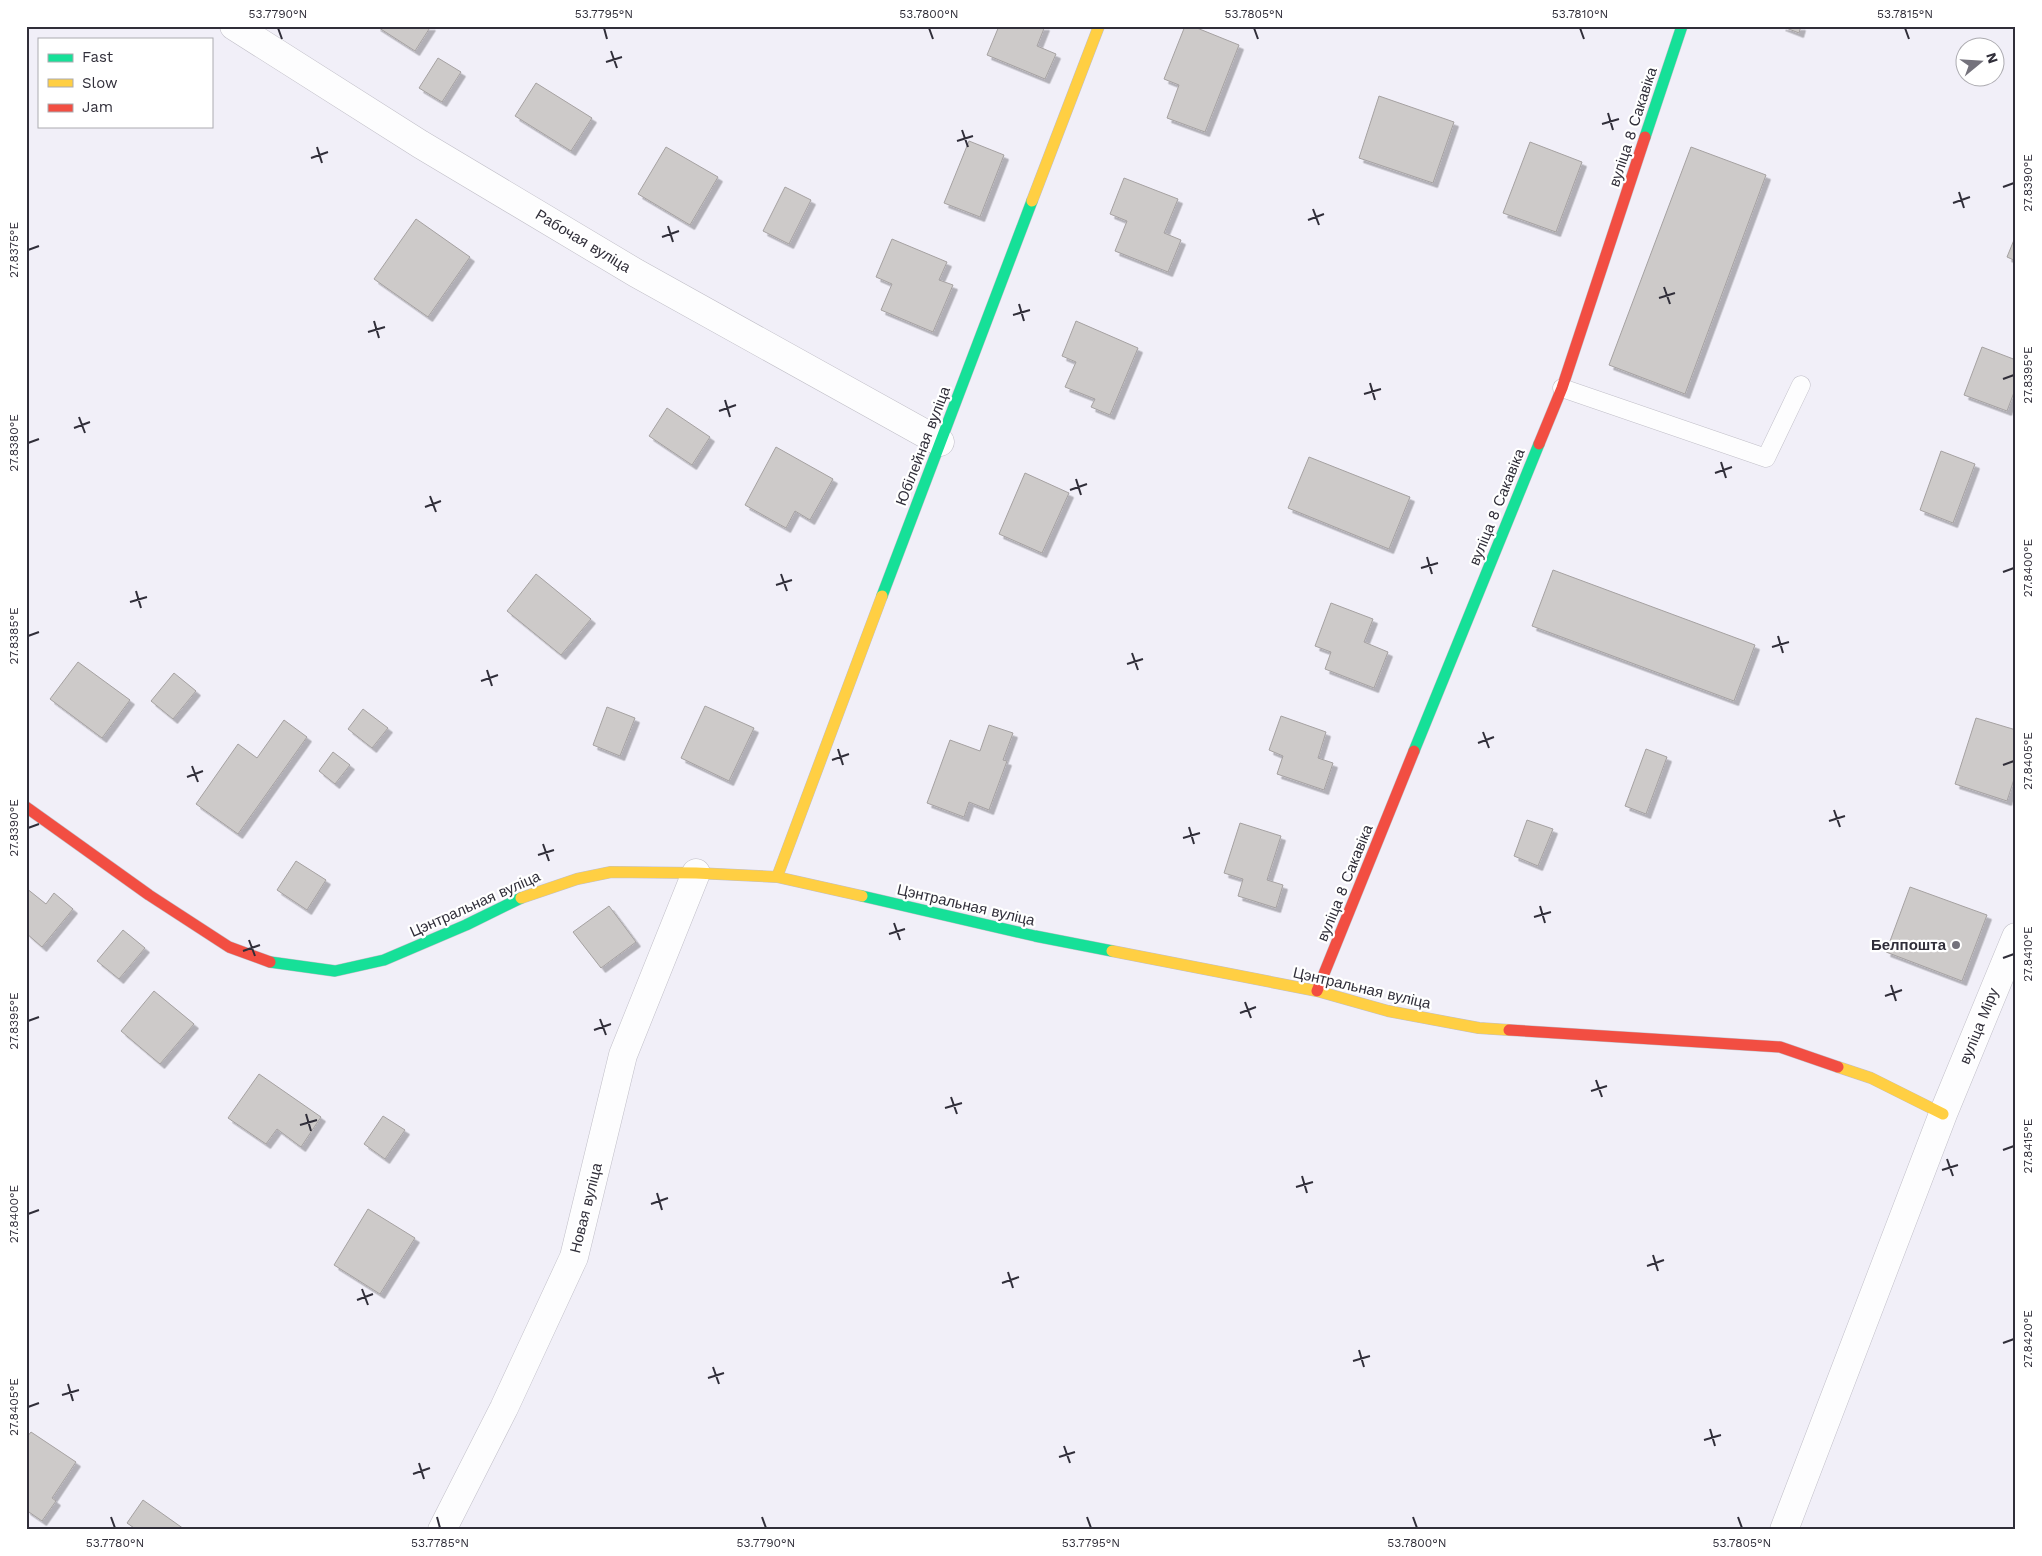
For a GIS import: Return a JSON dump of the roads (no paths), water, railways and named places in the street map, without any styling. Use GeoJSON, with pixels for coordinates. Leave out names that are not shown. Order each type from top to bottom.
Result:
{"type":"FeatureCollection","features":[{"type":"Feature","properties":{"kind":"street","name":"Рабочая вуліца"},"geometry":{"type":"LineString","coordinates":[[234,26],[420,144],[636,273],[940,442]]}},
{"type":"Feature","properties":{"kind":"street","name":"Юбілейная вуліца"},"geometry":{"type":"LineString","coordinates":[[777,877],[1099,26]]}},
{"type":"Feature","properties":{"kind":"street","name":"вуліца 8 Сакавіка"},"geometry":{"type":"LineString","coordinates":[[1317,991],[1562,388],[1682,26]]}},
{"type":"Feature","properties":{"kind":"street","name":"Цэнтральная вуліца"},"geometry":{"type":"LineString","coordinates":[[26,807],[149,895],[229,947],[273,963],[335,971],[384,960],[466,925],[510,902],[577,879],[611,872],[696,873],[777,877],[1035,936],[1317,991],[1388,1011],[1479,1028],[1780,1047],[1871,1078],[1943,1114]]}},
{"type":"Feature","properties":{"kind":"street","name":"Новая вуліца"},"geometry":{"type":"LineString","coordinates":[[442,1530],[504,1408],[574,1257],[623,1055],[696,873]]}},
{"type":"Feature","properties":{"kind":"street","name":"вуліца Міру"},"geometry":{"type":"LineString","coordinates":[[1784,1530],[1943,1114],[2016,937]]}},
{"type":"Feature","properties":{"kind":"lane"},"geometry":{"type":"LineString","coordinates":[[1562,388],[1766,458],[1801,385]]}},
{"type":"Feature","properties":{"kind":"place","name":"Белпошта"},"geometry":{"type":"Point","coordinates":[1956,945]}}]}
